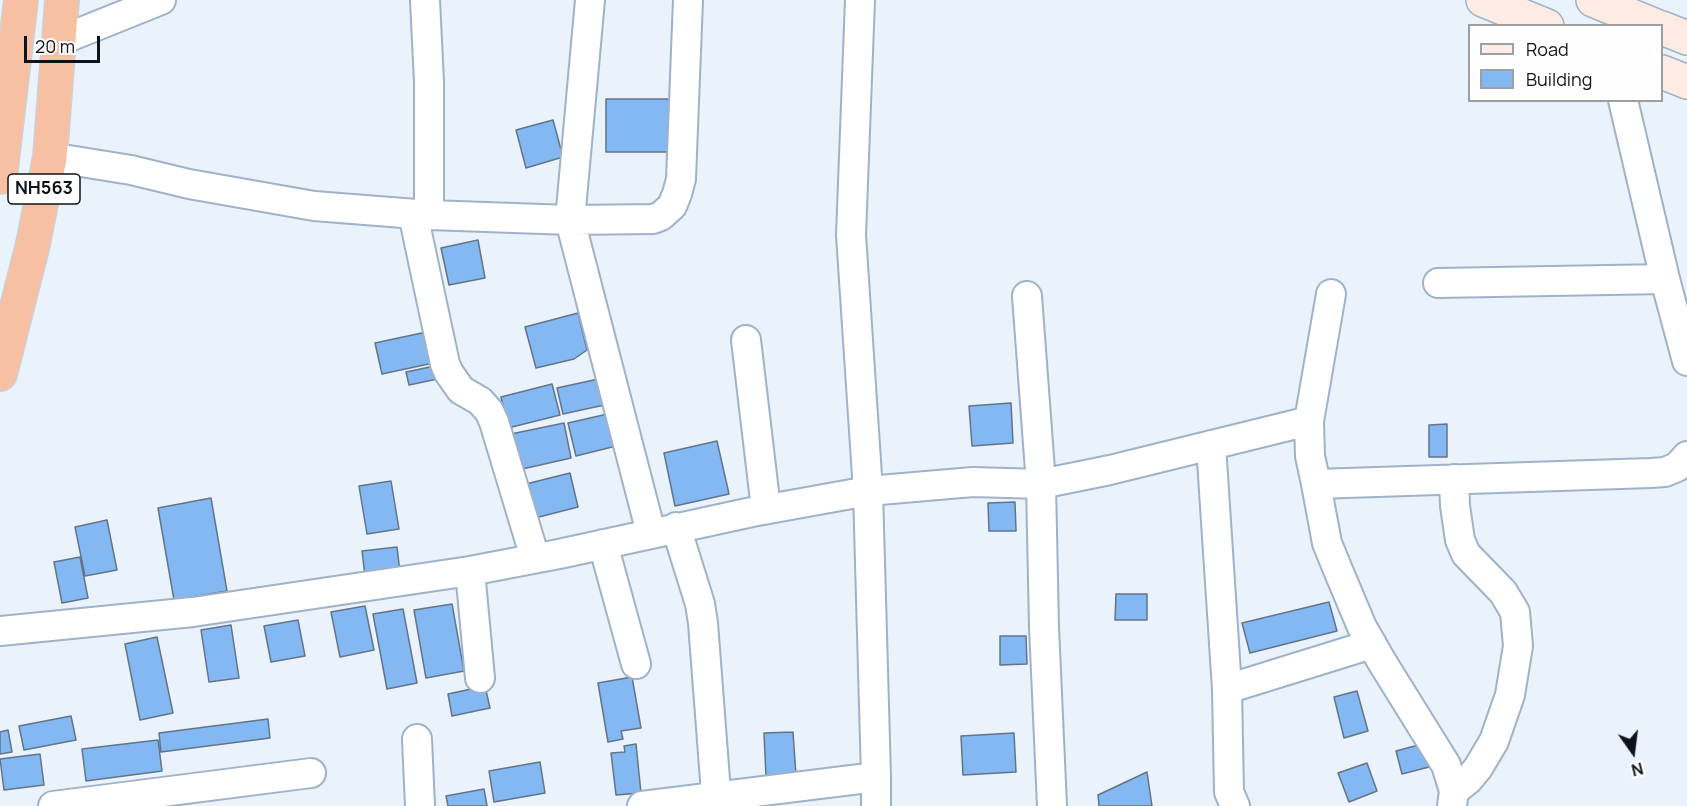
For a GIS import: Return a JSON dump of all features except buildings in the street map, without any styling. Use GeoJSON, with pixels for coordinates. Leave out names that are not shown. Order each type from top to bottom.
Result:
{"type":"FeatureCollection","features":[{"type":"Feature","properties":{"kind":"highway","name":"NH563"},"geometry":{"type":"LineString","coordinates":[[0,177],[21,0]]}},
{"type":"Feature","properties":{"kind":"highway","name":"NH563"},"geometry":{"type":"LineString","coordinates":[[0,374],[33,244],[50,157],[62,0]]}},
{"type":"Feature","properties":{"kind":"main road"},"geometry":{"type":"LineString","coordinates":[[1483,0],[1542,24]]}},
{"type":"Feature","properties":{"kind":"main road"},"geometry":{"type":"LineString","coordinates":[[1593,0],[1651,24]]}},
{"type":"Feature","properties":{"kind":"main road"},"geometry":{"type":"LineString","coordinates":[[1663,28],[1687,38]]}},
{"type":"Feature","properties":{"kind":"main road"},"geometry":{"type":"LineString","coordinates":[[1663,72],[1687,82]]}},
{"type":"Feature","properties":{"kind":"street"},"geometry":{"type":"LineString","coordinates":[[59,41],[161,0]]}},
{"type":"Feature","properties":{"kind":"street"},"geometry":{"type":"LineString","coordinates":[[425,0],[429,82],[421,214],[445,364],[461,390],[480,401],[495,422],[535,558]]}},
{"type":"Feature","properties":{"kind":"street"},"geometry":{"type":"LineString","coordinates":[[590,0],[570,220],[663,530],[700,604],[717,801]]}},
{"type":"Feature","properties":{"kind":"street"},"geometry":{"type":"LineString","coordinates":[[50,157],[131,170],[189,184],[314,206],[421,214],[570,220],[653,219],[661,216],[672,206],[681,179],[688,0]]}},
{"type":"Feature","properties":{"kind":"street"},"geometry":{"type":"LineString","coordinates":[[860,0],[851,235],[868,491],[876,806]]}},
{"type":"Feature","properties":{"kind":"street"},"geometry":{"type":"LineString","coordinates":[[1623,102],[1665,279],[1687,361]]}},
{"type":"Feature","properties":{"kind":"street"},"geometry":{"type":"LineString","coordinates":[[1438,283],[1665,279]]}},
{"type":"Feature","properties":{"kind":"street"},"geometry":{"type":"LineString","coordinates":[[1331,294],[1309,421],[1310,456],[1327,543],[1372,644],[1446,765],[1453,798]]}},
{"type":"Feature","properties":{"kind":"street"},"geometry":{"type":"LineString","coordinates":[[1027,296],[1041,484],[1044,627],[1052,806]]}},
{"type":"Feature","properties":{"kind":"street"},"geometry":{"type":"LineString","coordinates":[[746,340],[766,509]]}},
{"type":"Feature","properties":{"kind":"street"},"geometry":{"type":"LineString","coordinates":[[0,631],[193,612],[470,571],[766,509],[868,491],[973,482],[1041,484],[1110,470],[1309,421]]}},
{"type":"Feature","properties":{"kind":"street"},"geometry":{"type":"LineString","coordinates":[[1211,445],[1227,688],[1229,792],[1235,806]]}},
{"type":"Feature","properties":{"kind":"street"},"geometry":{"type":"LineString","coordinates":[[1316,484],[1665,472],[1677,468],[1687,456]]}},
{"type":"Feature","properties":{"kind":"street"},"geometry":{"type":"LineString","coordinates":[[1453,798],[1478,768],[1494,741],[1510,695],[1518,646],[1515,612],[1503,592],[1466,554],[1460,540],[1454,478]]}},
{"type":"Feature","properties":{"kind":"street"},"geometry":{"type":"LineString","coordinates":[[603,544],[636,664]]}},
{"type":"Feature","properties":{"kind":"street"},"geometry":{"type":"LineString","coordinates":[[470,571],[480,678]]}},
{"type":"Feature","properties":{"kind":"street"},"geometry":{"type":"LineString","coordinates":[[1227,688],[1372,644]]}},
{"type":"Feature","properties":{"kind":"street"},"geometry":{"type":"LineString","coordinates":[[417,739],[420,806]]}},
{"type":"Feature","properties":{"kind":"street"},"geometry":{"type":"LineString","coordinates":[[52,806],[312,773]]}},
{"type":"Feature","properties":{"kind":"street"},"geometry":{"type":"LineString","coordinates":[[642,806],[717,801],[876,777]]}}]}
